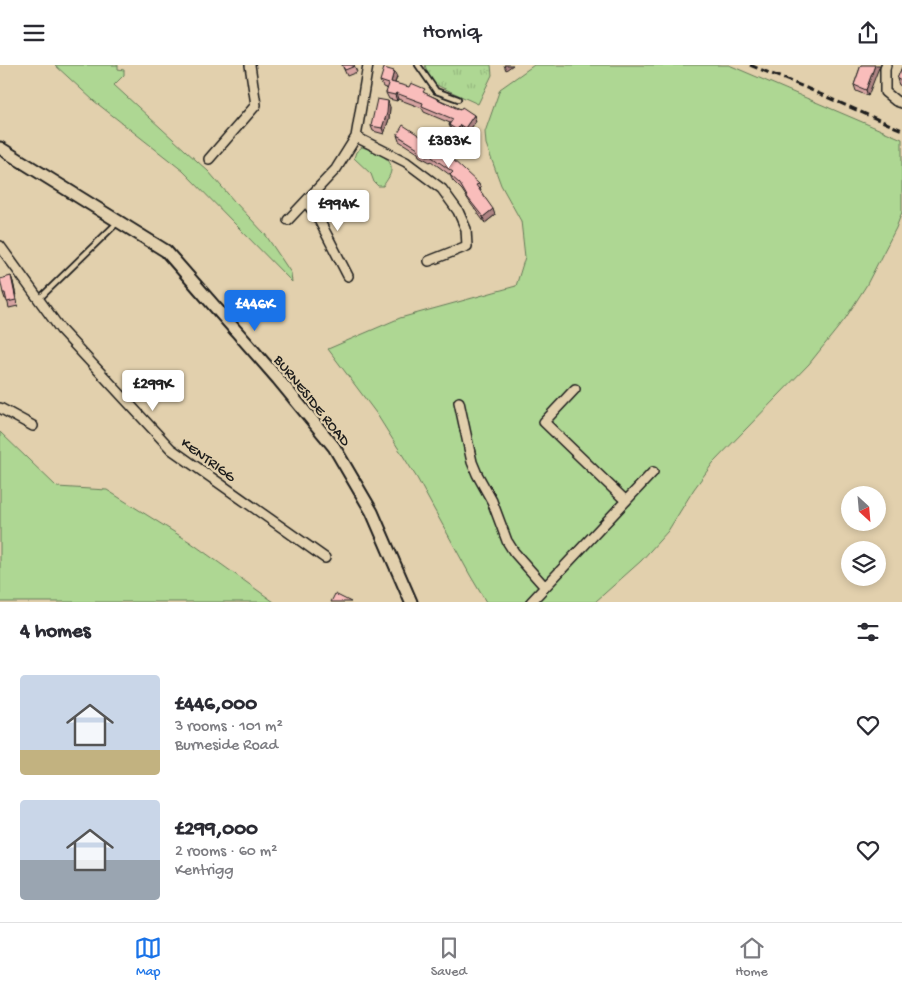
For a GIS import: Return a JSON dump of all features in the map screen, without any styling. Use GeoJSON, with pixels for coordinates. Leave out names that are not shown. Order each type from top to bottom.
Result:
{"type":"FeatureCollection","features":[{"type":"Feature","properties":{"kind":"street"},"geometry":{"type":"LineString","coordinates":[[208,159],[256,105],[250,65]]}},
{"type":"Feature","properties":{"kind":"street"},"geometry":{"type":"LineString","coordinates":[[288,220],[336,169],[356,137],[368,65]]}},
{"type":"Feature","properties":{"kind":"street"},"geometry":{"type":"LineString","coordinates":[[886,65],[885,92],[896,101],[902,103]]}},
{"type":"Feature","properties":{"kind":"street"},"geometry":{"type":"LineString","coordinates":[[356,137],[406,163],[442,189],[458,211],[466,229],[467,246],[429,261]]}},
{"type":"Feature","properties":{"kind":"street","name":"BURNESIDE ROAD"},"geometry":{"type":"LineString","coordinates":[[0,148],[166,251],[278,379],[334,447],[372,512],[411,602]]}},
{"type":"Feature","properties":{"kind":"street"},"geometry":{"type":"LineString","coordinates":[[306,202],[317,216],[348,276]]}},
{"type":"Feature","properties":{"kind":"street","name":"KENTRIGG"},"geometry":{"type":"LineString","coordinates":[[0,246],[60,330],[170,449],[325,558]]}},
{"type":"Feature","properties":{"kind":"street"},"geometry":{"type":"LineString","coordinates":[[575,389],[544,422],[626,501]]}},
{"type":"Feature","properties":{"kind":"street"},"geometry":{"type":"LineString","coordinates":[[459,402],[474,468],[492,501],[507,541],[514,552],[545,587]]}},
{"type":"Feature","properties":{"kind":"street"},"geometry":{"type":"LineString","coordinates":[[0,407],[33,426]]}},
{"type":"Feature","properties":{"kind":"street"},"geometry":{"type":"LineString","coordinates":[[531,602],[653,472]]}},
{"type":"Feature","properties":{"kind":"lane"},"geometry":{"type":"LineString","coordinates":[[418,65],[436,91],[458,99]]}},
{"type":"Feature","properties":{"kind":"lane"},"geometry":{"type":"LineString","coordinates":[[38,299],[118,221]]}},
{"type":"Feature","properties":{"kind":"green space"},"geometry":{"type":"Polygon","coordinates":[[[55,65],[118,65],[118,69],[124,70],[124,75],[114,85],[209,172],[265,234],[291,273],[292,282],[183,171],[94,101],[55,65]]]}},
{"type":"Feature","properties":{"kind":"green space"},"geometry":{"type":"Polygon","coordinates":[[[425,65],[491,65],[492,75],[478,104],[430,82],[425,65]]]}},
{"type":"Feature","properties":{"kind":"green space"},"geometry":{"type":"Polygon","coordinates":[[[534,65],[729,65],[902,139],[902,212],[896,228],[866,286],[845,319],[809,364],[713,463],[668,531],[641,561],[595,602],[486,602],[417,478],[376,413],[328,349],[400,318],[516,286],[525,257],[521,221],[501,185],[486,144],[485,132],[500,89],[534,65]]]}},
{"type":"Feature","properties":{"kind":"green space"},"geometry":{"type":"Polygon","coordinates":[[[362,147],[380,154],[390,163],[391,172],[383,186],[378,186],[371,174],[354,158],[356,152],[362,147]]]}},
{"type":"Feature","properties":{"kind":"green space"},"geometry":{"type":"Polygon","coordinates":[[[0,432],[57,487],[107,490],[190,542],[274,602],[0,602],[0,432]]]}},
{"type":"Feature","properties":{"kind":"building"},"geometry":{"type":"Polygon","coordinates":[[[342,65],[354,65],[355,66],[345,70],[342,65]]]}},
{"type":"Feature","properties":{"kind":"building"},"geometry":{"type":"Polygon","coordinates":[[[861,65],[875,65],[866,90],[854,85],[861,65]]]}},
{"type":"Feature","properties":{"kind":"building"},"geometry":{"type":"Polygon","coordinates":[[[902,67],[902,81],[897,79],[902,67]]]}},
{"type":"Feature","properties":{"kind":"building"},"geometry":{"type":"Polygon","coordinates":[[[384,68],[394,71],[391,82],[409,87],[411,83],[425,89],[423,92],[460,110],[462,107],[474,115],[465,128],[460,125],[457,130],[449,125],[453,119],[422,106],[423,103],[396,93],[395,95],[386,93],[389,84],[380,81],[384,68]]]}},
{"type":"Feature","properties":{"kind":"building"},"geometry":{"type":"Polygon","coordinates":[[[377,99],[388,101],[387,113],[382,128],[371,126],[377,99]]]}},
{"type":"Feature","properties":{"kind":"building"},"geometry":{"type":"Polygon","coordinates":[[[403,125],[450,157],[479,184],[476,185],[493,209],[483,217],[460,184],[450,175],[453,172],[397,135],[403,125]]]}},
{"type":"Feature","properties":{"kind":"building"},"geometry":{"type":"Polygon","coordinates":[[[11,276],[16,300],[7,302],[0,279],[11,276]]]}},
{"type":"Feature","properties":{"kind":"building"},"geometry":{"type":"Polygon","coordinates":[[[335,594],[351,602],[331,602],[335,594]]]}},
{"type":"Feature","properties":{"kind":"railway"},"geometry":{"type":"LineString","coordinates":[[750,65],[902,130]]}}]}
